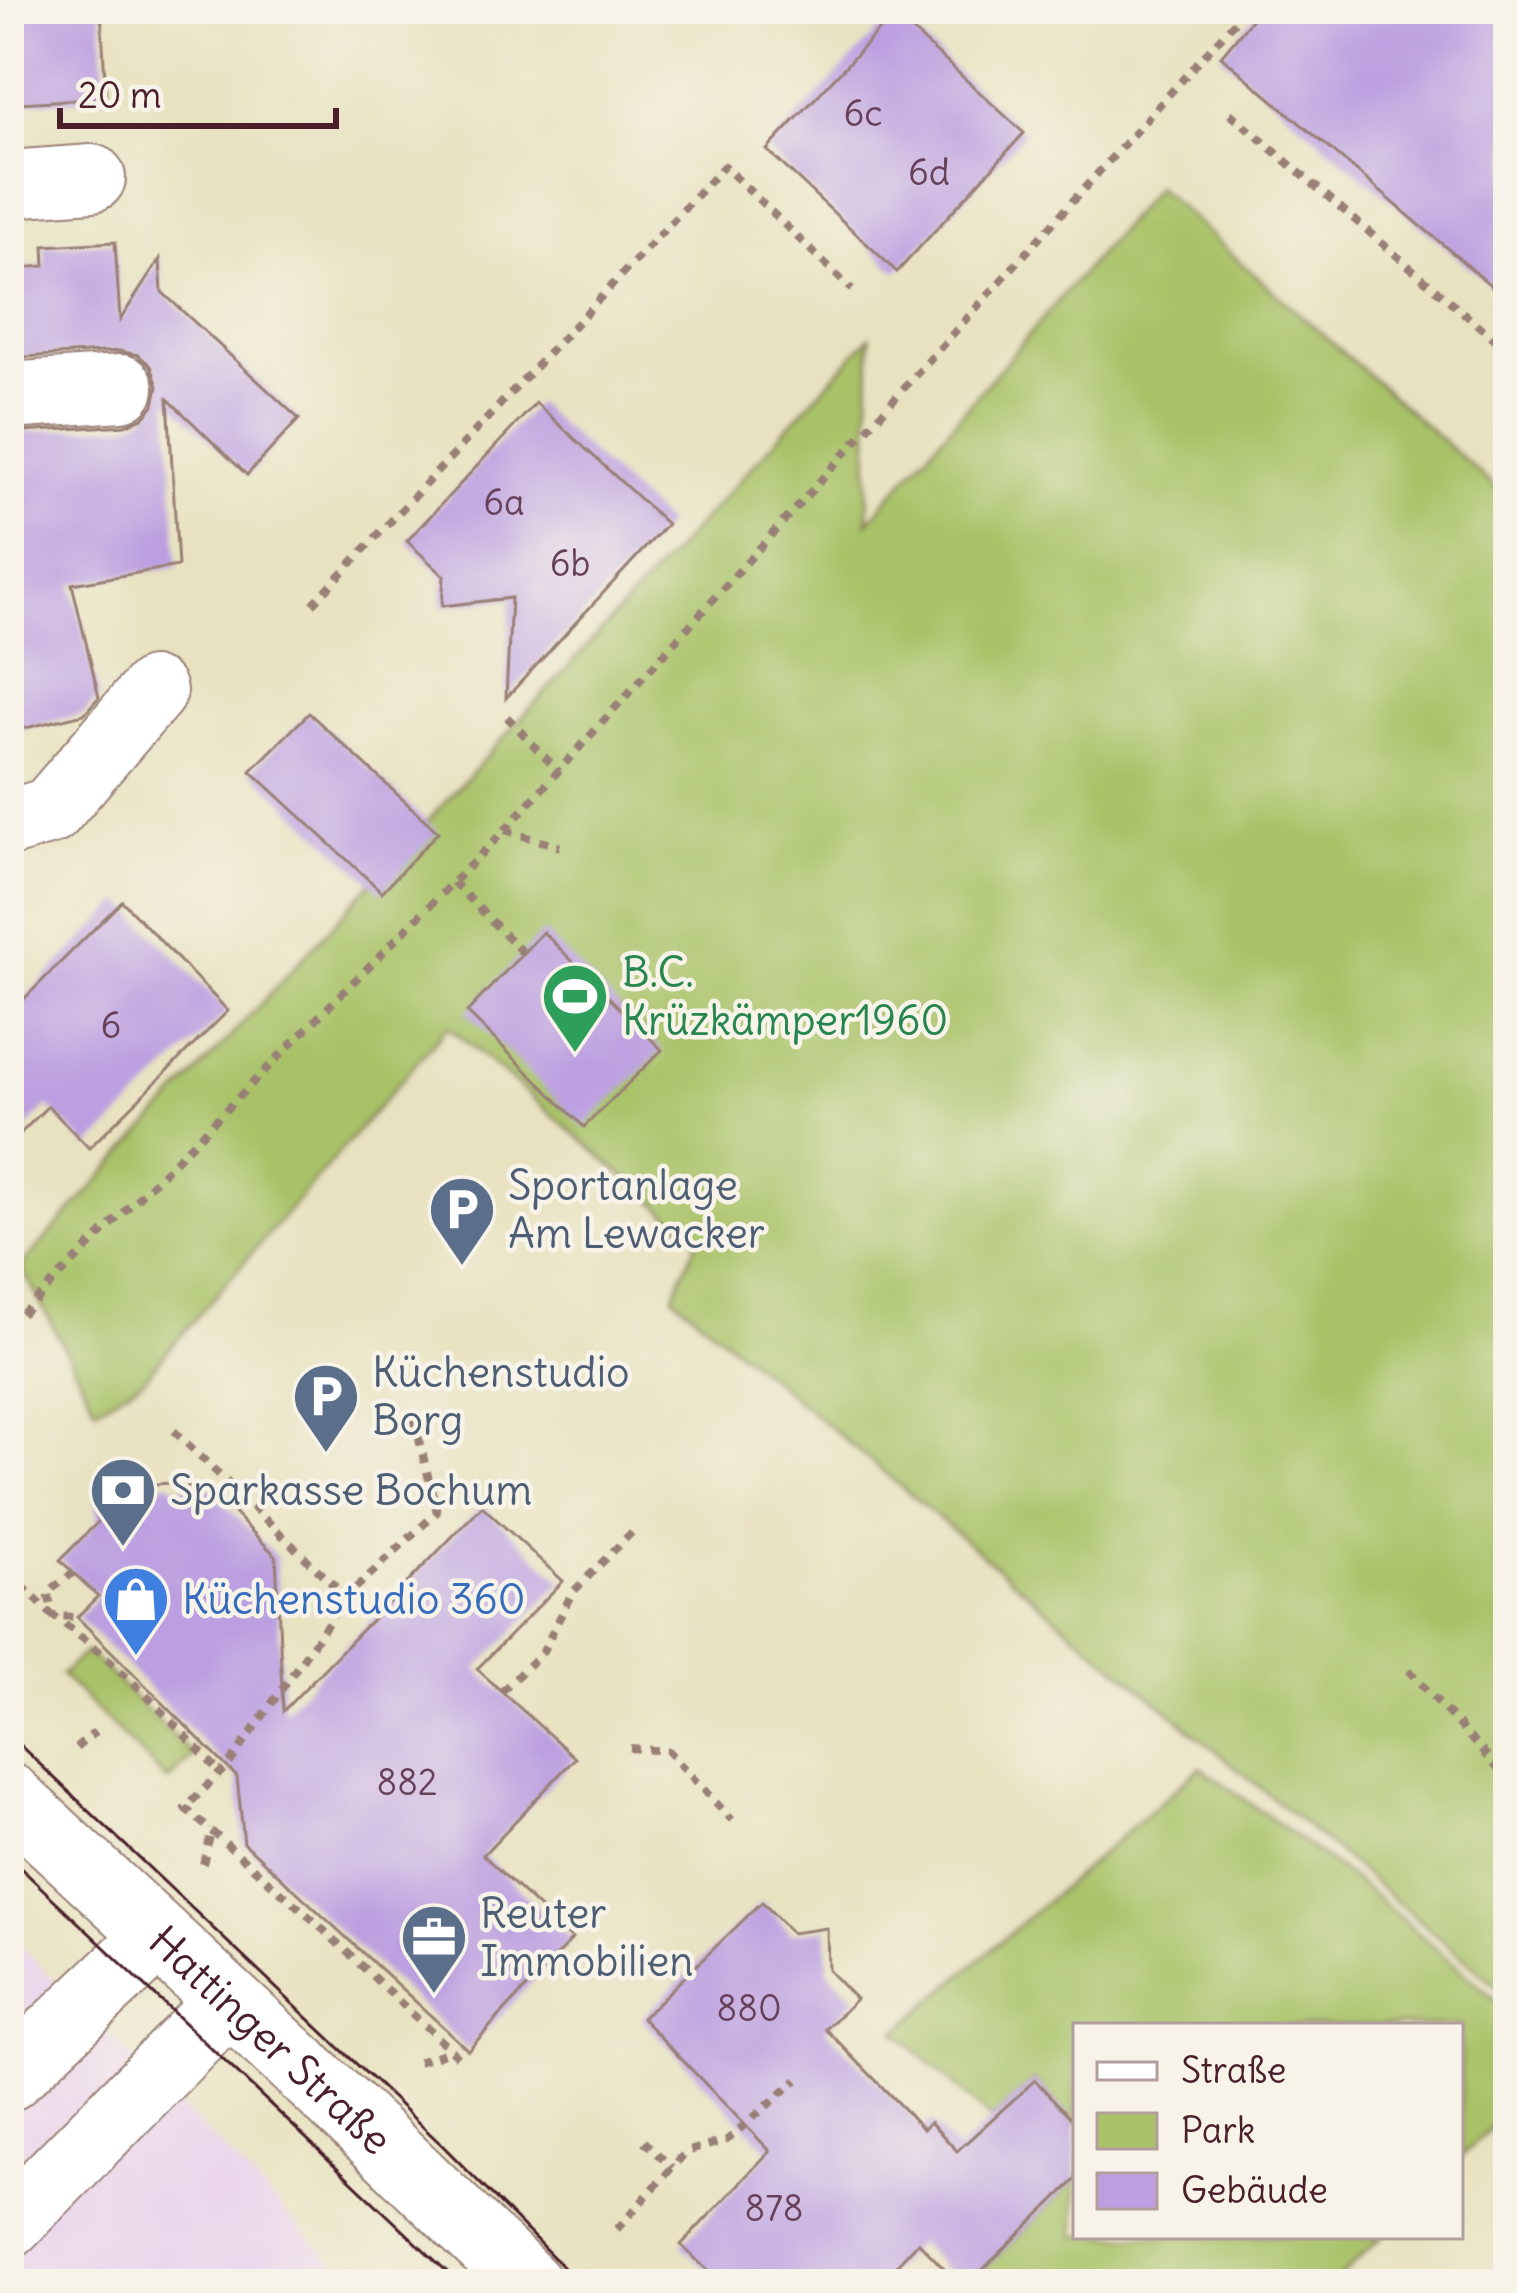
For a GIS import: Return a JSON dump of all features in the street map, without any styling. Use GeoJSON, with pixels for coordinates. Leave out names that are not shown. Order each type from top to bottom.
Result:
{"type":"FeatureCollection","features":[{"type":"Feature","properties":{"kind":"street"},"geometry":{"type":"LineString","coordinates":[[9,184],[92,178]]}},
{"type":"Feature","properties":{"kind":"street"},"geometry":{"type":"LineString","coordinates":[[9,396],[121,388]]}},
{"type":"Feature","properties":{"kind":"street"},"geometry":{"type":"LineString","coordinates":[[9,823],[50,811],[153,691]]}},
{"type":"Feature","properties":{"kind":"street","name":"Hattinger Straße"},"geometry":{"type":"LineString","coordinates":[[9,1797],[528,2284]]}},
{"type":"Feature","properties":{"kind":"street"},"geometry":{"type":"LineString","coordinates":[[9,2077],[158,1936]]}},
{"type":"Feature","properties":{"kind":"street"},"geometry":{"type":"LineString","coordinates":[[9,2224],[228,2002]]}},
{"type":"Feature","properties":{"kind":"path"},"geometry":{"type":"LineString","coordinates":[[9,1327],[506,830],[1246,9]]}},
{"type":"Feature","properties":{"kind":"path"},"geometry":{"type":"LineString","coordinates":[[1230,113],[1508,351]]}},
{"type":"Feature","properties":{"kind":"path"},"geometry":{"type":"LineString","coordinates":[[313,604],[724,166],[852,290]]}},
{"type":"Feature","properties":{"kind":"path"},"geometry":{"type":"LineString","coordinates":[[507,717],[560,772]]}},
{"type":"Feature","properties":{"kind":"path"},"geometry":{"type":"LineString","coordinates":[[506,830],[560,847]]}},
{"type":"Feature","properties":{"kind":"path"},"geometry":{"type":"LineString","coordinates":[[453,882],[523,953]]}},
{"type":"Feature","properties":{"kind":"path"},"geometry":{"type":"LineString","coordinates":[[413,1419],[437,1512],[346,1598],[220,1773],[185,1808],[458,2058]]}},
{"type":"Feature","properties":{"kind":"path"},"geometry":{"type":"LineString","coordinates":[[174,1431],[346,1598]]}},
{"type":"Feature","properties":{"kind":"path"},"geometry":{"type":"LineString","coordinates":[[502,1691],[543,1651],[572,1593],[634,1530]]}},
{"type":"Feature","properties":{"kind":"path"},"geometry":{"type":"LineString","coordinates":[[52,1616],[49,1592],[74,1572]]}},
{"type":"Feature","properties":{"kind":"path"},"geometry":{"type":"LineString","coordinates":[[9,1574],[119,1672],[220,1773]]}},
{"type":"Feature","properties":{"kind":"path"},"geometry":{"type":"LineString","coordinates":[[52,1616],[77,1617]]}},
{"type":"Feature","properties":{"kind":"path"},"geometry":{"type":"LineString","coordinates":[[1409,1670],[1508,1780]]}},
{"type":"Feature","properties":{"kind":"path"},"geometry":{"type":"LineString","coordinates":[[630,1748],[668,1751],[732,1820]]}},
{"type":"Feature","properties":{"kind":"path"},"geometry":{"type":"LineString","coordinates":[[202,1865],[212,1829]]}},
{"type":"Feature","properties":{"kind":"path"},"geometry":{"type":"LineString","coordinates":[[290,1900],[298,1892]]}},
{"type":"Feature","properties":{"kind":"path"},"geometry":{"type":"LineString","coordinates":[[418,2062],[450,2050]]}},
{"type":"Feature","properties":{"kind":"path"},"geometry":{"type":"LineString","coordinates":[[617,2229],[686,2152],[727,2140],[796,2080]]}},
{"type":"Feature","properties":{"kind":"path"},"geometry":{"type":"LineString","coordinates":[[644,2141],[672,2168]]}},
{"type":"Feature","properties":{"kind":"shaded area"},"geometry":{"type":"Polygon","coordinates":[[[9,1935],[356,2284],[9,2284],[9,1935]]]}},
{"type":"Feature","properties":{"kind":"green space"},"geometry":{"type":"Polygon","coordinates":[[[1156,187],[1508,499],[1508,1995],[673,1296],[698,1239],[448,1026],[143,1379],[96,1408],[21,1266],[870,337],[868,522],[1156,187]]]}},
{"type":"Feature","properties":{"kind":"green space"},"geometry":{"type":"Polygon","coordinates":[[[86,1651],[193,1755],[168,1781],[61,1675],[86,1651]]]}},
{"type":"Feature","properties":{"kind":"green space"},"geometry":{"type":"Polygon","coordinates":[[[1201,1767],[1372,1894],[1508,2010],[1508,2111],[1463,2155],[1463,2023],[1073,2023],[1073,2120],[1035,2080],[991,2120],[896,2032],[1201,1767]]]}},
{"type":"Feature","properties":{"kind":"green space"},"geometry":{"type":"Polygon","coordinates":[[[1073,2182],[1073,2239],[1379,2239],[1333,2284],[968,2284],[1073,2182]]]}},
{"type":"Feature","properties":{"kind":"building"},"geometry":{"type":"Polygon","coordinates":[[[14,9],[101,9],[106,98],[19,103],[14,9]]]}},
{"type":"Feature","properties":{"kind":"building"},"geometry":{"type":"Polygon","coordinates":[[[1260,9],[1508,9],[1508,300],[1221,56],[1260,9]]]}},
{"type":"Feature","properties":{"kind":"building"},"geometry":{"type":"Polygon","coordinates":[[[894,14],[1024,133],[897,272],[767,150],[894,14]]]}},
{"type":"Feature","properties":{"kind":"building"},"geometry":{"type":"Polygon","coordinates":[[[115,242],[120,320],[160,259],[162,292],[299,419],[247,475],[168,399],[178,566],[72,584],[99,697],[84,714],[9,732],[9,433],[125,425],[143,418],[154,405],[158,386],[151,366],[138,355],[119,351],[9,358],[9,269],[45,266],[44,246],[115,242]]]}},
{"type":"Feature","properties":{"kind":"building"},"geometry":{"type":"Polygon","coordinates":[[[536,403],[667,524],[506,698],[511,598],[442,606],[444,576],[407,541],[536,403]]]}},
{"type":"Feature","properties":{"kind":"building"},"geometry":{"type":"Polygon","coordinates":[[[309,713],[438,832],[382,892],[251,771],[309,713]]]}},
{"type":"Feature","properties":{"kind":"building"},"geometry":{"type":"Polygon","coordinates":[[[122,901],[228,1011],[89,1148],[48,1106],[9,1145],[9,1014],[122,901]]]}},
{"type":"Feature","properties":{"kind":"building"},"geometry":{"type":"Polygon","coordinates":[[[543,932],[662,1050],[584,1127],[467,1012],[543,932]]]}},
{"type":"Feature","properties":{"kind":"building"},"geometry":{"type":"Polygon","coordinates":[[[171,1483],[176,1488],[207,1486],[276,1556],[283,1711],[482,1506],[563,1581],[477,1669],[575,1758],[483,1855],[572,1939],[468,2050],[244,1843],[237,1777],[77,1617],[98,1596],[60,1560],[98,1522],[96,1488],[171,1483]]]}},
{"type":"Feature","properties":{"kind":"building"},"geometry":{"type":"Polygon","coordinates":[[[762,1902],[792,1933],[827,1928],[828,1970],[856,1999],[826,2029],[923,2129],[930,2122],[957,2151],[1035,2080],[1073,2120],[1073,2182],[968,2284],[959,2284],[918,2242],[879,2284],[722,2284],[681,2245],[770,2151],[642,2018],[762,1902]]]}},
{"type":"Feature","properties":{"kind":"tram line"},"geometry":{"type":"LineString","coordinates":[[9,1735],[443,2146],[580,2284]]}},
{"type":"Feature","properties":{"kind":"tram line"},"geometry":{"type":"LineString","coordinates":[[9,1857],[460,2284]]}},
{"type":"Feature","properties":{"kind":"place","name":"B.C. Krüzkämper1960"},"geometry":{"type":"Point","coordinates":[575,1055]}},
{"type":"Feature","properties":{"kind":"place","name":"Sportanlage Am Lewacker"},"geometry":{"type":"Point","coordinates":[462,1268]}},
{"type":"Feature","properties":{"kind":"place","name":"Küchenstudio Borg"},"geometry":{"type":"Point","coordinates":[326,1455]}},
{"type":"Feature","properties":{"kind":"place","name":"Sparkasse Bochum"},"geometry":{"type":"Point","coordinates":[123,1549]}},
{"type":"Feature","properties":{"kind":"place","name":"Küchenstudio 360"},"geometry":{"type":"Point","coordinates":[136,1658]}},
{"type":"Feature","properties":{"kind":"place","name":"Reuter Immobilien"},"geometry":{"type":"Point","coordinates":[434,1996]}}]}
